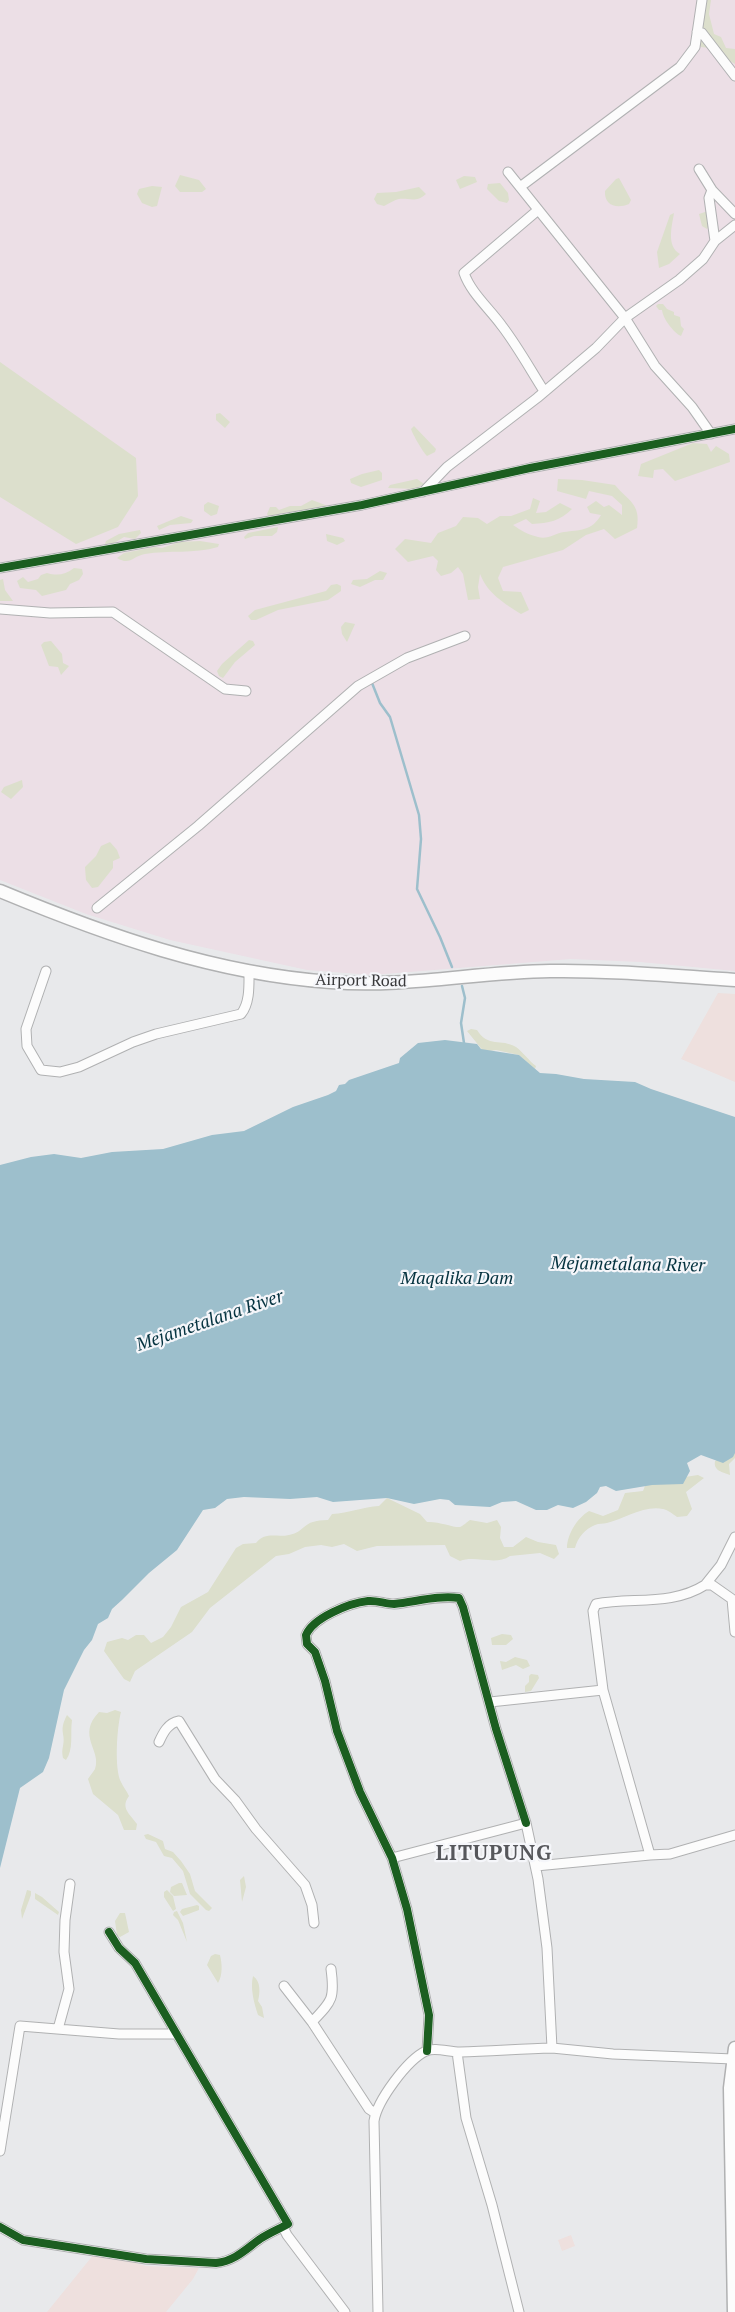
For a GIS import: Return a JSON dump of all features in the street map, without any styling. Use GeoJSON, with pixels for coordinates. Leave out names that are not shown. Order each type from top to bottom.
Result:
{"type":"FeatureCollection","features":[{"type":"Feature","properties":{"kind":"main road","name":"Airport Road"},"geometry":{"type":"LineString","coordinates":[[0,891],[70,920],[122,938],[161,950],[249,972],[332,982],[428,981],[549,971],[638,973],[735,980]]}},
{"type":"Feature","properties":{"kind":"main road"},"geometry":{"type":"LineString","coordinates":[[734,2054],[730,2088],[734,2312]]}},
{"type":"Feature","properties":{"kind":"street"},"geometry":{"type":"LineString","coordinates":[[520,187],[680,67],[695,47],[702,0]]}},
{"type":"Feature","properties":{"kind":"street"},"geometry":{"type":"LineString","coordinates":[[697,32],[702,33],[735,76]]}},
{"type":"Feature","properties":{"kind":"street"},"geometry":{"type":"LineString","coordinates":[[699,169],[712,190],[735,214]]}},
{"type":"Feature","properties":{"kind":"street"},"geometry":{"type":"LineString","coordinates":[[508,172],[625,318],[656,366],[692,407],[711,434]]}},
{"type":"Feature","properties":{"kind":"street"},"geometry":{"type":"LineString","coordinates":[[712,190],[709,198],[714,241]]}},
{"type":"Feature","properties":{"kind":"street"},"geometry":{"type":"LineString","coordinates":[[538,210],[464,272],[468,285],[511,337],[528,361],[544,391]]}},
{"type":"Feature","properties":{"kind":"street"},"geometry":{"type":"LineString","coordinates":[[423,492],[446,467],[596,348],[625,318],[679,280],[703,259],[714,241],[735,225]]}},
{"type":"Feature","properties":{"kind":"street"},"geometry":{"type":"LineString","coordinates":[[0,568],[124,545],[239,528],[735,428]]}},
{"type":"Feature","properties":{"kind":"street"},"geometry":{"type":"LineString","coordinates":[[0,609],[50,613],[113,612],[225,689],[246,691]]}},
{"type":"Feature","properties":{"kind":"street"},"geometry":{"type":"LineString","coordinates":[[97,908],[198,826],[358,686],[407,658],[465,636]]}},
{"type":"Feature","properties":{"kind":"street"},"geometry":{"type":"LineString","coordinates":[[46,971],[26,1029],[27,1046],[41,1070],[60,1072],[98,1060],[133,1042],[156,1034],[242,1014],[248,990],[249,972]]}},
{"type":"Feature","properties":{"kind":"street"},"geometry":{"type":"LineString","coordinates":[[650,1855],[602,1690],[593,1618],[596,1604],[678,1596],[693,1592],[705,1584],[720,1565],[735,1537]]}},
{"type":"Feature","properties":{"kind":"street"},"geometry":{"type":"LineString","coordinates":[[705,1584],[712,1585],[732,1599],[735,1632]]}},
{"type":"Feature","properties":{"kind":"street"},"geometry":{"type":"LineString","coordinates":[[427,2051],[427,2006],[407,1909],[392,1858],[360,1792],[336,1731],[325,1681],[315,1652],[307,1644],[306,1635],[313,1624],[339,1610],[366,1601],[391,1604],[440,1598],[459,1598],[463,1607],[496,1729],[526,1823],[536,1866],[547,1948],[552,2048]]}},
{"type":"Feature","properties":{"kind":"street"},"geometry":{"type":"LineString","coordinates":[[490,1702],[602,1690]]}},
{"type":"Feature","properties":{"kind":"street"},"geometry":{"type":"LineString","coordinates":[[159,1742],[164,1731],[175,1721],[179,1721],[214,1779],[236,1800],[256,1829],[305,1885],[312,1904],[314,1923]]}},
{"type":"Feature","properties":{"kind":"street"},"geometry":{"type":"LineString","coordinates":[[392,1858],[526,1823]]}},
{"type":"Feature","properties":{"kind":"street"},"geometry":{"type":"LineString","coordinates":[[536,1866],[670,1854],[735,1835]]}},
{"type":"Feature","properties":{"kind":"street"},"geometry":{"type":"LineString","coordinates":[[58,2029],[68,1989],[64,1952],[64,1920],[70,1884]]}},
{"type":"Feature","properties":{"kind":"street"},"geometry":{"type":"LineString","coordinates":[[0,2227],[23,2240],[146,2259],[216,2263],[226,2262],[238,2256],[260,2239],[288,2224],[135,1963],[119,1948],[109,1932]]}},
{"type":"Feature","properties":{"kind":"street"},"geometry":{"type":"LineString","coordinates":[[312,2022],[330,2003],[333,1984],[331,1969]]}},
{"type":"Feature","properties":{"kind":"street"},"geometry":{"type":"LineString","coordinates":[[284,1986],[312,2022],[353,2087],[369,2109],[375,2113]]}},
{"type":"Feature","properties":{"kind":"street"},"geometry":{"type":"LineString","coordinates":[[0,2152],[20,2026],[119,2034],[176,2034]]}},
{"type":"Feature","properties":{"kind":"street"},"geometry":{"type":"LineString","coordinates":[[378,2312],[375,2113],[411,2062],[427,2051],[457,2052],[552,2048],[613,2054],[734,2054]]}},
{"type":"Feature","properties":{"kind":"street"},"geometry":{"type":"LineString","coordinates":[[457,2052],[466,2118],[492,2206],[519,2312]]}},
{"type":"Feature","properties":{"kind":"street"},"geometry":{"type":"LineString","coordinates":[[283,2226],[287,2235],[345,2312]]}},
{"type":"Feature","properties":{"kind":"shaded area"},"geometry":{"type":"Polygon","coordinates":[[[0,0],[735,0],[735,971],[640,962],[571,959],[372,975],[307,970],[170,940],[86,914],[0,880],[0,0]]]}},
{"type":"Feature","properties":{"kind":"shaded area"},"geometry":{"type":"Polygon","coordinates":[[[718,993],[735,994],[735,1082],[681,1059],[718,993]]]}},
{"type":"Feature","properties":{"kind":"shaded area"},"geometry":{"type":"Polygon","coordinates":[[[571,2235],[575,2246],[562,2251],[558,2240],[571,2235]]]}},
{"type":"Feature","properties":{"kind":"shaded area"},"geometry":{"type":"Polygon","coordinates":[[[94,2254],[123,2259],[146,2266],[199,2268],[193,2279],[166,2312],[47,2312],[94,2254]]]}},
{"type":"Feature","properties":{"kind":"green space"},"geometry":{"type":"Polygon","coordinates":[[[704,0],[711,0],[709,14],[714,34],[721,37],[726,48],[735,49],[735,64],[709,48],[701,47],[698,41],[704,0]]]}},
{"type":"Feature","properties":{"kind":"green space"},"geometry":{"type":"Polygon","coordinates":[[[180,175],[199,180],[206,189],[202,192],[180,192],[175,186],[180,175]]]}},
{"type":"Feature","properties":{"kind":"green space"},"geometry":{"type":"Polygon","coordinates":[[[464,176],[475,177],[477,182],[460,189],[456,180],[464,176]]]}},
{"type":"Feature","properties":{"kind":"green space"},"geometry":{"type":"Polygon","coordinates":[[[619,178],[631,200],[629,204],[616,206],[609,203],[605,196],[605,191],[619,178]]]}},
{"type":"Feature","properties":{"kind":"green space"},"geometry":{"type":"Polygon","coordinates":[[[500,183],[508,193],[509,200],[507,203],[499,201],[487,189],[488,184],[500,183]]]}},
{"type":"Feature","properties":{"kind":"green space"},"geometry":{"type":"Polygon","coordinates":[[[152,186],[162,187],[157,206],[152,207],[142,203],[137,194],[139,189],[152,186]]]}},
{"type":"Feature","properties":{"kind":"green space"},"geometry":{"type":"Polygon","coordinates":[[[419,187],[426,194],[413,200],[399,199],[384,206],[377,204],[374,199],[377,193],[396,192],[419,187]]]}},
{"type":"Feature","properties":{"kind":"green space"},"geometry":{"type":"Polygon","coordinates":[[[708,211],[709,225],[707,229],[702,226],[699,214],[708,211]]]}},
{"type":"Feature","properties":{"kind":"green space"},"geometry":{"type":"Polygon","coordinates":[[[674,213],[671,241],[680,254],[669,264],[659,268],[657,252],[670,215],[674,213]]]}},
{"type":"Feature","properties":{"kind":"green space"},"geometry":{"type":"Polygon","coordinates":[[[663,304],[667,309],[674,312],[674,315],[680,317],[681,326],[684,329],[681,336],[669,325],[662,310],[659,310],[656,306],[663,304]]]}},
{"type":"Feature","properties":{"kind":"green space"},"geometry":{"type":"Polygon","coordinates":[[[0,362],[136,458],[138,496],[118,527],[76,544],[0,497],[0,362]]]}},
{"type":"Feature","properties":{"kind":"green space"},"geometry":{"type":"Polygon","coordinates":[[[220,413],[230,422],[225,428],[216,420],[216,414],[220,413]]]}},
{"type":"Feature","properties":{"kind":"green space"},"geometry":{"type":"Polygon","coordinates":[[[414,426],[436,449],[435,452],[427,456],[425,454],[411,429],[414,426]]]}},
{"type":"Feature","properties":{"kind":"green space"},"geometry":{"type":"Polygon","coordinates":[[[693,443],[707,444],[711,452],[716,446],[729,454],[730,462],[675,481],[663,469],[654,470],[653,478],[638,476],[641,464],[693,443]]]}},
{"type":"Feature","properties":{"kind":"green space"},"geometry":{"type":"Polygon","coordinates":[[[379,470],[382,473],[382,480],[361,487],[351,483],[350,479],[379,470]]]}},
{"type":"Feature","properties":{"kind":"green space"},"geometry":{"type":"Polygon","coordinates":[[[417,479],[424,484],[415,489],[388,488],[390,485],[417,479]]]}},
{"type":"Feature","properties":{"kind":"green space"},"geometry":{"type":"Polygon","coordinates":[[[558,479],[582,480],[615,485],[635,508],[638,520],[637,528],[615,539],[604,529],[586,535],[563,550],[503,567],[498,578],[503,591],[521,592],[529,610],[521,614],[492,593],[480,574],[478,587],[480,599],[468,600],[463,574],[458,567],[451,573],[441,576],[436,570],[438,561],[433,556],[408,562],[395,549],[405,539],[431,543],[438,533],[456,526],[463,517],[478,518],[487,524],[500,516],[511,516],[530,509],[533,498],[540,501],[536,513],[546,512],[560,503],[572,509],[559,519],[549,522],[532,524],[526,519],[513,525],[531,535],[542,538],[580,530],[594,524],[601,515],[590,513],[587,507],[596,501],[604,507],[609,505],[622,515],[622,505],[612,496],[589,491],[586,499],[557,491],[558,479]]]}},
{"type":"Feature","properties":{"kind":"green space"},"geometry":{"type":"Polygon","coordinates":[[[312,500],[328,506],[326,509],[282,513],[274,519],[270,519],[267,514],[270,507],[276,507],[279,510],[290,506],[301,506],[312,500]]]}},
{"type":"Feature","properties":{"kind":"green space"},"geometry":{"type":"Polygon","coordinates":[[[208,502],[219,506],[217,514],[211,516],[204,511],[204,505],[208,502]]]}},
{"type":"Feature","properties":{"kind":"green space"},"geometry":{"type":"Polygon","coordinates":[[[181,516],[193,520],[191,523],[170,525],[159,530],[157,526],[181,516]]]}},
{"type":"Feature","properties":{"kind":"green space"},"geometry":{"type":"Polygon","coordinates":[[[278,527],[277,532],[272,536],[254,536],[245,539],[244,537],[248,533],[278,527]]]}},
{"type":"Feature","properties":{"kind":"green space"},"geometry":{"type":"Polygon","coordinates":[[[140,530],[141,533],[135,539],[124,537],[111,545],[105,544],[106,541],[119,534],[140,530]]]}},
{"type":"Feature","properties":{"kind":"green space"},"geometry":{"type":"Polygon","coordinates":[[[326,534],[343,538],[345,541],[337,545],[327,541],[326,534]]]}},
{"type":"Feature","properties":{"kind":"green space"},"geometry":{"type":"Polygon","coordinates":[[[200,541],[219,544],[218,547],[209,549],[145,554],[128,561],[117,558],[124,553],[155,547],[162,548],[180,542],[200,541]]]}},
{"type":"Feature","properties":{"kind":"green space"},"geometry":{"type":"Polygon","coordinates":[[[74,568],[82,569],[83,574],[79,580],[70,584],[66,590],[42,596],[36,590],[20,588],[17,581],[23,577],[28,582],[38,579],[41,575],[47,573],[61,574],[74,568]]]}},
{"type":"Feature","properties":{"kind":"green space"},"geometry":{"type":"Polygon","coordinates":[[[380,571],[387,573],[383,580],[375,580],[360,587],[351,584],[353,580],[367,579],[380,571]]]}},
{"type":"Feature","properties":{"kind":"green space"},"geometry":{"type":"Polygon","coordinates":[[[3,579],[5,590],[13,601],[0,601],[0,580],[3,579]]]}},
{"type":"Feature","properties":{"kind":"green space"},"geometry":{"type":"Polygon","coordinates":[[[337,584],[341,586],[341,591],[328,600],[278,610],[256,620],[251,620],[248,616],[255,610],[326,591],[331,585],[337,584]]]}},
{"type":"Feature","properties":{"kind":"green space"},"geometry":{"type":"Polygon","coordinates":[[[345,622],[355,624],[347,642],[342,634],[341,627],[345,622]]]}},
{"type":"Feature","properties":{"kind":"green space"},"geometry":{"type":"Polygon","coordinates":[[[249,640],[253,641],[255,645],[235,662],[223,678],[219,676],[217,671],[222,664],[249,640]]]}},
{"type":"Feature","properties":{"kind":"green space"},"geometry":{"type":"Polygon","coordinates":[[[51,641],[62,654],[63,663],[69,666],[61,675],[58,667],[49,666],[41,645],[44,642],[51,641]]]}},
{"type":"Feature","properties":{"kind":"green space"},"geometry":{"type":"Polygon","coordinates":[[[22,780],[23,787],[11,799],[1,792],[4,787],[22,780]]]}},
{"type":"Feature","properties":{"kind":"green space"},"geometry":{"type":"Polygon","coordinates":[[[110,842],[117,850],[120,858],[113,861],[113,868],[98,887],[92,888],[86,880],[85,867],[96,856],[101,846],[110,842]]]}},
{"type":"Feature","properties":{"kind":"green space"},"geometry":{"type":"Polygon","coordinates":[[[471,1029],[477,1030],[481,1036],[490,1041],[510,1044],[516,1047],[536,1066],[535,1069],[519,1055],[496,1050],[484,1052],[467,1031],[471,1029]]]}},
{"type":"Feature","properties":{"kind":"green space"},"geometry":{"type":"Polygon","coordinates":[[[735,1437],[735,1458],[729,1464],[730,1475],[717,1469],[715,1461],[729,1454],[735,1437]]]}},
{"type":"Feature","properties":{"kind":"green space"},"geometry":{"type":"Polygon","coordinates":[[[698,1475],[704,1478],[686,1492],[692,1509],[687,1516],[677,1517],[669,1511],[656,1508],[641,1511],[591,1527],[580,1537],[575,1548],[567,1548],[567,1543],[574,1527],[580,1518],[589,1511],[603,1516],[618,1510],[625,1493],[643,1491],[646,1483],[698,1475]]]}},
{"type":"Feature","properties":{"kind":"green space"},"geometry":{"type":"Polygon","coordinates":[[[387,1498],[420,1514],[427,1522],[460,1527],[470,1520],[487,1523],[497,1520],[501,1527],[500,1538],[504,1547],[513,1547],[526,1537],[538,1542],[556,1545],[559,1554],[554,1559],[540,1553],[510,1556],[498,1560],[466,1559],[460,1561],[450,1556],[445,1545],[377,1546],[357,1551],[344,1544],[332,1547],[321,1545],[305,1547],[289,1554],[276,1556],[210,1608],[192,1632],[135,1671],[130,1682],[124,1679],[104,1651],[107,1642],[122,1638],[128,1640],[136,1635],[144,1635],[151,1643],[163,1637],[171,1627],[181,1607],[208,1592],[236,1548],[243,1544],[256,1543],[267,1536],[284,1536],[294,1533],[313,1522],[328,1520],[332,1514],[379,1506],[387,1498]]]}},
{"type":"Feature","properties":{"kind":"green space"},"geometry":{"type":"Polygon","coordinates":[[[502,1634],[511,1635],[513,1639],[506,1645],[492,1645],[491,1638],[502,1634]]]}},
{"type":"Feature","properties":{"kind":"green space"},"geometry":{"type":"Polygon","coordinates":[[[515,1657],[527,1660],[530,1666],[523,1669],[516,1665],[502,1670],[500,1661],[506,1662],[515,1657]]]}},
{"type":"Feature","properties":{"kind":"green space"},"geometry":{"type":"Polygon","coordinates":[[[531,1674],[538,1675],[539,1678],[531,1691],[525,1692],[525,1686],[529,1682],[531,1674]]]}},
{"type":"Feature","properties":{"kind":"green space"},"geometry":{"type":"Polygon","coordinates":[[[115,1710],[121,1712],[118,1727],[117,1768],[122,1784],[129,1796],[125,1804],[129,1814],[137,1824],[136,1830],[124,1830],[118,1815],[93,1794],[88,1779],[95,1769],[96,1762],[89,1736],[90,1728],[99,1712],[107,1713],[115,1710]]]}},
{"type":"Feature","properties":{"kind":"green space"},"geometry":{"type":"Polygon","coordinates":[[[67,1715],[72,1720],[71,1746],[66,1760],[63,1758],[62,1751],[64,1721],[67,1715]]]}},
{"type":"Feature","properties":{"kind":"green space"},"geometry":{"type":"Polygon","coordinates":[[[148,1834],[163,1841],[165,1849],[173,1852],[181,1861],[190,1874],[195,1891],[212,1908],[209,1911],[190,1894],[183,1871],[172,1858],[164,1856],[156,1842],[146,1839],[144,1835],[148,1834]]]}},
{"type":"Feature","properties":{"kind":"green space"},"geometry":{"type":"Polygon","coordinates":[[[244,1876],[246,1887],[242,1902],[240,1880],[244,1876]]]}},
{"type":"Feature","properties":{"kind":"green space"},"geometry":{"type":"Polygon","coordinates":[[[182,1883],[187,1895],[174,1896],[170,1892],[171,1887],[182,1883]]]}},
{"type":"Feature","properties":{"kind":"green space"},"geometry":{"type":"Polygon","coordinates":[[[27,1890],[31,1891],[31,1895],[22,1919],[21,1910],[27,1890]]]}},
{"type":"Feature","properties":{"kind":"green space"},"geometry":{"type":"Polygon","coordinates":[[[167,1890],[173,1896],[176,1909],[173,1911],[164,1897],[164,1892],[167,1890]]]}},
{"type":"Feature","properties":{"kind":"green space"},"geometry":{"type":"Polygon","coordinates":[[[35,1893],[59,1912],[58,1915],[35,1899],[35,1893]]]}},
{"type":"Feature","properties":{"kind":"green space"},"geometry":{"type":"Polygon","coordinates":[[[197,1905],[199,1910],[183,1916],[180,1912],[182,1909],[197,1905]]]}},
{"type":"Feature","properties":{"kind":"green space"},"geometry":{"type":"Polygon","coordinates":[[[177,1911],[183,1923],[187,1942],[178,1920],[173,1915],[177,1911]]]}},
{"type":"Feature","properties":{"kind":"green space"},"geometry":{"type":"Polygon","coordinates":[[[120,1913],[125,1913],[129,1932],[120,1937],[117,1935],[115,1921],[120,1913]]]}},
{"type":"Feature","properties":{"kind":"green space"},"geometry":{"type":"Polygon","coordinates":[[[215,1954],[220,1955],[221,1962],[220,1980],[218,1983],[207,1965],[211,1956],[215,1954]]]}},
{"type":"Feature","properties":{"kind":"green space"},"geometry":{"type":"Polygon","coordinates":[[[253,1976],[259,1984],[258,2001],[262,2007],[264,2018],[258,2015],[255,2006],[252,1990],[253,1976]]]}},
{"type":"Feature","properties":{"kind":"water","name":"Maqalika Dam"},"geometry":{"type":"Polygon","coordinates":[[[445,1040],[477,1044],[481,1049],[519,1055],[540,1073],[584,1079],[635,1082],[735,1117],[735,1453],[733,1457],[723,1463],[701,1455],[687,1463],[690,1471],[683,1484],[652,1485],[616,1491],[606,1486],[600,1487],[597,1493],[586,1502],[573,1508],[558,1505],[547,1510],[536,1510],[516,1501],[502,1502],[490,1507],[455,1505],[449,1500],[440,1499],[414,1504],[387,1498],[333,1502],[317,1497],[290,1499],[244,1497],[227,1499],[215,1508],[203,1510],[177,1550],[149,1573],[112,1609],[108,1618],[98,1624],[92,1640],[84,1650],[64,1690],[49,1758],[43,1772],[20,1788],[0,1868],[0,1165],[31,1157],[54,1154],[81,1158],[112,1152],[163,1149],[212,1135],[244,1131],[293,1107],[328,1095],[336,1091],[339,1085],[345,1084],[349,1080],[399,1063],[400,1058],[418,1043],[445,1040]]]}},
{"type":"Feature","properties":{"kind":"waterway"},"geometry":{"type":"LineString","coordinates":[[372,683],[380,703],[390,717],[419,815],[421,839],[417,889],[452,967]]}},
{"type":"Feature","properties":{"kind":"waterway"},"geometry":{"type":"LineString","coordinates":[[462,986],[465,998],[461,1023],[464,1043]]}},
{"type":"Feature","properties":{"kind":"cycle path"},"geometry":{"type":"LineString","coordinates":[[0,568],[362,505],[530,468],[735,429]]}},
{"type":"Feature","properties":{"kind":"cycle path"},"geometry":{"type":"LineString","coordinates":[[427,2051],[429,2015],[407,1909],[392,1858],[360,1792],[337,1731],[325,1681],[315,1652],[307,1644],[306,1635],[310,1629],[332,1612],[360,1602],[371,1601],[394,1604],[435,1598],[459,1598],[496,1729],[526,1823]]}},
{"type":"Feature","properties":{"kind":"cycle path"},"geometry":{"type":"LineString","coordinates":[[0,2227],[23,2240],[146,2259],[216,2263],[235,2257],[263,2237],[288,2224],[135,1963],[119,1948],[109,1932]]}},
{"type":"Feature","properties":{"kind":"district","name":"LITUPUNG"},"geometry":{"type":"Point","coordinates":[494,1854]}},
{"type":"Feature","properties":{"kind":"water label","name":"Mejametalana River"},"geometry":{"type":"Point","coordinates":[628,1265]}},
{"type":"Feature","properties":{"kind":"water label","name":"Mejametalana River"},"geometry":{"type":"Point","coordinates":[210,1321]}}]}
